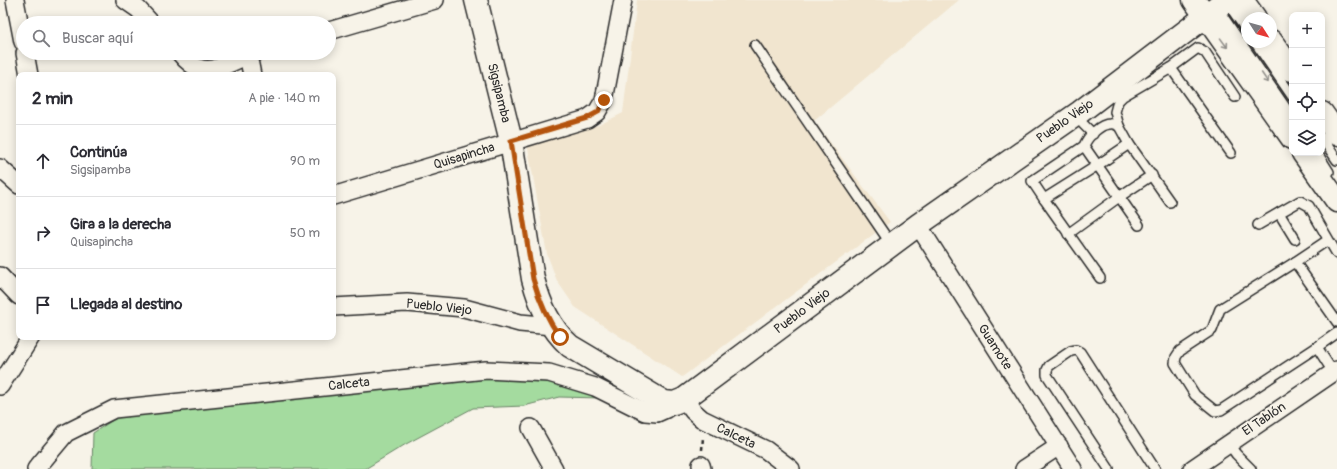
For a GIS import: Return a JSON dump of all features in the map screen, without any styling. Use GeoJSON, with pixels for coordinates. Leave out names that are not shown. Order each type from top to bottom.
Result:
{"type":"FeatureCollection","features":[{"type":"Feature","properties":{"kind":"street"},"geometry":{"type":"LineString","coordinates":[[15,0],[18,16]]}},
{"type":"Feature","properties":{"kind":"street"},"geometry":{"type":"LineString","coordinates":[[125,0],[138,9],[144,16]]}},
{"type":"Feature","properties":{"kind":"street"},"geometry":{"type":"LineString","coordinates":[[336,29],[436,0]]}},
{"type":"Feature","properties":{"kind":"street","name":"Sigsipamba"},"geometry":{"type":"LineString","coordinates":[[476,0],[511,141],[533,279],[538,298],[552,326]]}},
{"type":"Feature","properties":{"kind":"street","name":"Quisapincha"},"geometry":{"type":"LineString","coordinates":[[336,195],[587,118],[598,112],[604,100],[623,0]]}},
{"type":"Feature","properties":{"kind":"street"},"geometry":{"type":"LineString","coordinates":[[1242,0],[1251,12]]}},
{"type":"Feature","properties":{"kind":"street"},"geometry":{"type":"LineString","coordinates":[[1215,3],[1289,133]]}},
{"type":"Feature","properties":{"kind":"street","name":"Pueblo Viejo"},"geometry":{"type":"LineString","coordinates":[[679,401],[891,244],[1078,113],[1215,3]]}},
{"type":"Feature","properties":{"kind":"street"},"geometry":{"type":"LineString","coordinates":[[1276,48],[1289,66]]}},
{"type":"Feature","properties":{"kind":"street"},"geometry":{"type":"LineString","coordinates":[[26,60],[28,72]]}},
{"type":"Feature","properties":{"kind":"street"},"geometry":{"type":"LineString","coordinates":[[187,60],[191,64],[204,70],[217,69],[237,60]]}},
{"type":"Feature","properties":{"kind":"street"},"geometry":{"type":"LineString","coordinates":[[251,60],[252,72]]}},
{"type":"Feature","properties":{"kind":"street"},"geometry":{"type":"LineString","coordinates":[[1325,117],[1337,134]]}},
{"type":"Feature","properties":{"kind":"street"},"geometry":{"type":"LineString","coordinates":[[1305,156],[1337,201]]}},
{"type":"Feature","properties":{"kind":"street"},"geometry":{"type":"LineString","coordinates":[[0,168],[16,182]]}},
{"type":"Feature","properties":{"kind":"street","name":"Guamote"},"geometry":{"type":"LineString","coordinates":[[918,225],[1073,469]]}},
{"type":"Feature","properties":{"kind":"street"},"geometry":{"type":"LineString","coordinates":[[0,276],[16,293]]}},
{"type":"Feature","properties":{"kind":"street","name":"Pueblo Viejo"},"geometry":{"type":"LineString","coordinates":[[336,307],[407,303],[464,308],[520,323],[552,326]]}},
{"type":"Feature","properties":{"kind":"street"},"geometry":{"type":"LineString","coordinates":[[552,326],[560,337],[570,346],[664,402],[679,401]]}},
{"type":"Feature","properties":{"kind":"street"},"geometry":{"type":"LineString","coordinates":[[0,386],[29,340]]}},
{"type":"Feature","properties":{"kind":"street","name":"Calceta"},"geometry":{"type":"LineString","coordinates":[[36,469],[66,434],[114,409],[486,370],[550,373],[595,387],[645,412],[657,413],[679,401],[704,420],[766,450],[791,469]]}},
{"type":"Feature","properties":{"kind":"street","name":"El Tablón"},"geometry":{"type":"LineString","coordinates":[[1192,469],[1335,371]]}},
{"type":"Feature","properties":{"kind":"street"},"geometry":{"type":"LineString","coordinates":[[531,428],[554,469]]}},
{"type":"Feature","properties":{"kind":"street"},"geometry":{"type":"LineString","coordinates":[[1024,469],[1059,446]]}},
{"type":"Feature","properties":{"kind":"lane"},"geometry":{"type":"LineString","coordinates":[[1215,3],[1241,26]]}},
{"type":"Feature","properties":{"kind":"lane"},"geometry":{"type":"LineString","coordinates":[[1215,3],[1289,113]]}},
{"type":"Feature","properties":{"kind":"lane"},"geometry":{"type":"LineString","coordinates":[[755,45],[891,244]]}},
{"type":"Feature","properties":{"kind":"lane"},"geometry":{"type":"LineString","coordinates":[[1170,202],[1129,144],[1119,126],[1115,112],[1118,102],[1123,96],[1171,68],[1198,48],[1205,52],[1235,97]]}},
{"type":"Feature","properties":{"kind":"lane"},"geometry":{"type":"LineString","coordinates":[[1259,48],[1289,92]]}},
{"type":"Feature","properties":{"kind":"lane"},"geometry":{"type":"LineString","coordinates":[[1171,68],[1231,153]]}},
{"type":"Feature","properties":{"kind":"lane"},"geometry":{"type":"LineString","coordinates":[[1078,113],[1094,133]]}},
{"type":"Feature","properties":{"kind":"lane"},"geometry":{"type":"LineString","coordinates":[[1100,278],[1032,181],[1084,146],[1087,139],[1102,126],[1112,124],[1119,126]]}},
{"type":"Feature","properties":{"kind":"lane"},"geometry":{"type":"LineString","coordinates":[[1325,142],[1337,160]]}},
{"type":"Feature","properties":{"kind":"lane"},"geometry":{"type":"LineString","coordinates":[[1044,199],[1129,144]]}},
{"type":"Feature","properties":{"kind":"lane"},"geometry":{"type":"LineString","coordinates":[[1084,146],[1139,225]]}},
{"type":"Feature","properties":{"kind":"lane"},"geometry":{"type":"LineString","coordinates":[[1319,156],[1334,178]]}},
{"type":"Feature","properties":{"kind":"lane"},"geometry":{"type":"LineString","coordinates":[[1068,234],[1152,175]]}},
{"type":"Feature","properties":{"kind":"lane"},"geometry":{"type":"LineString","coordinates":[[1258,225],[1300,200],[1309,206],[1337,254]]}},
{"type":"Feature","properties":{"kind":"lane"},"geometry":{"type":"LineString","coordinates":[[1279,212],[1295,239]]}},
{"type":"Feature","properties":{"kind":"lane"},"geometry":{"type":"LineString","coordinates":[[1328,240],[1220,309],[1212,330],[1180,351],[1176,357],[1175,363],[1194,395],[1215,411],[1221,410],[1337,333]]}},
{"type":"Feature","properties":{"kind":"lane"},"geometry":{"type":"LineString","coordinates":[[1295,262],[1337,322]]}},
{"type":"Feature","properties":{"kind":"lane"},"geometry":{"type":"LineString","coordinates":[[1317,347],[1335,371]]}},
{"type":"Feature","properties":{"kind":"lane"},"geometry":{"type":"LineString","coordinates":[[1109,469],[1047,375],[1049,366],[1071,350],[1080,352],[1151,468]]}},
{"type":"Feature","properties":{"kind":"lane"},"geometry":{"type":"LineString","coordinates":[[1229,444],[1236,454],[1251,469]]}},
{"type":"Feature","properties":{"kind":"path"},"geometry":{"type":"LineString","coordinates":[[702,467],[704,420]]}},
{"type":"Feature","properties":{"kind":"shaded area"},"geometry":{"type":"Polygon","coordinates":[[[637,0],[959,0],[814,121],[890,222],[682,377],[575,307],[557,281],[547,254],[527,143],[599,125],[623,113],[637,0]]]}},
{"type":"Feature","properties":{"kind":"green space"},"geometry":{"type":"Polygon","coordinates":[[[455,374],[546,374],[601,398],[559,397],[524,406],[473,408],[406,444],[365,469],[92,469],[93,433],[116,418],[455,374]]]}},
{"type":"Feature","properties":{"kind":"route"},"geometry":{"type":"LineString","coordinates":[[560,337],[552,326],[538,298],[533,279],[511,141],[587,118],[598,112],[604,100]]}}]}
